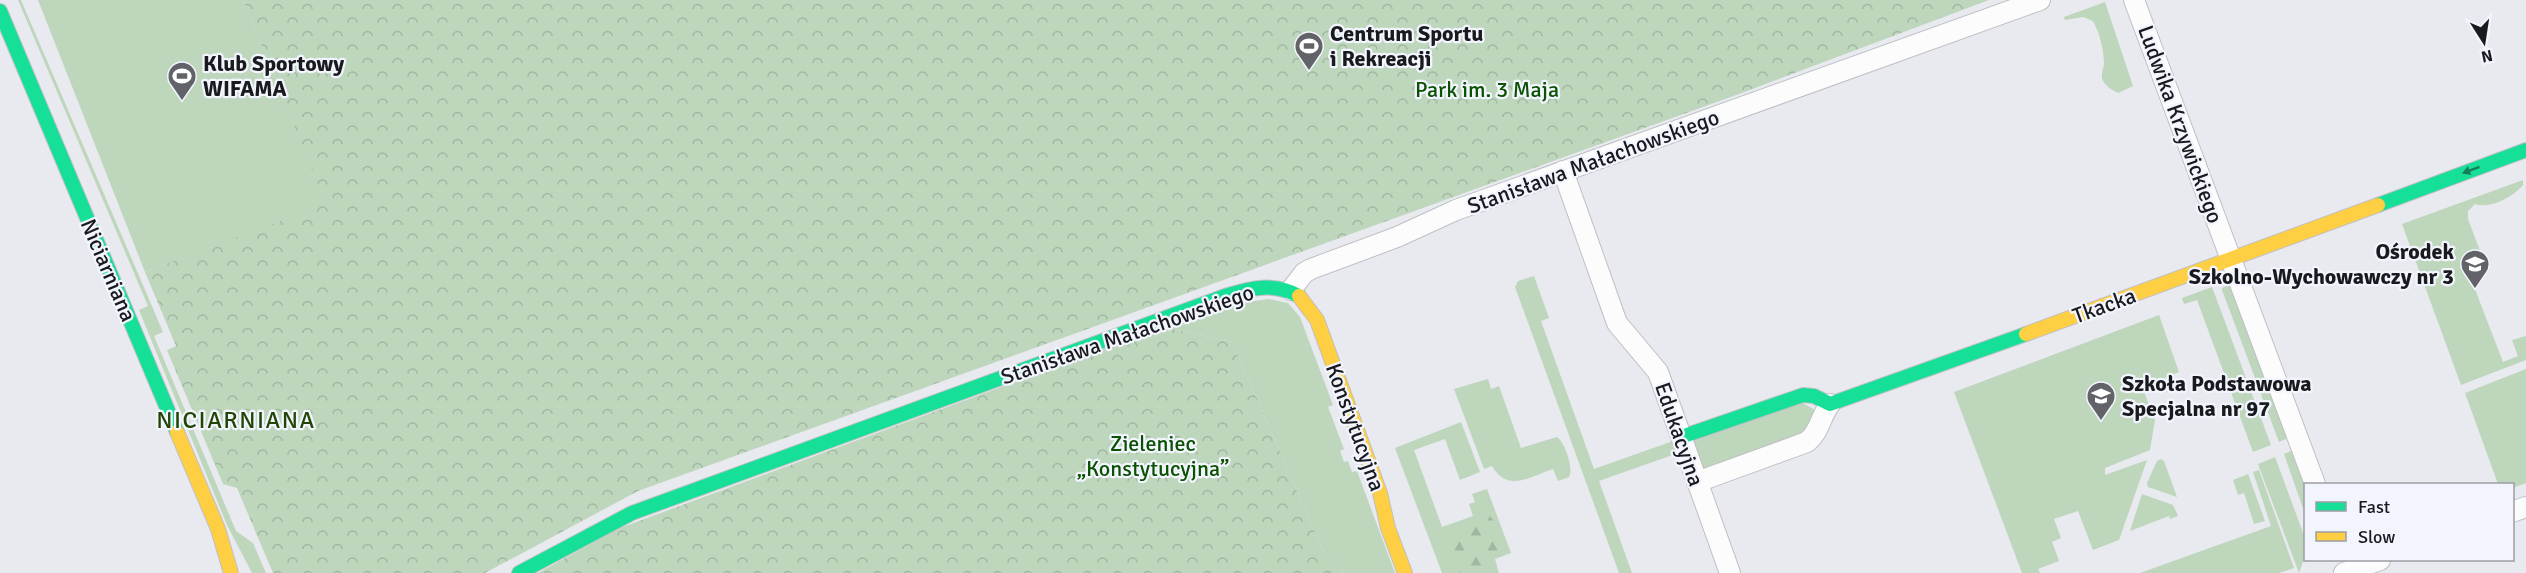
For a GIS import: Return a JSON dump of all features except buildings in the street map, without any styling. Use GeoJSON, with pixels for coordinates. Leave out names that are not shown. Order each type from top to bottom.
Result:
{"type":"FeatureCollection","features":[{"type":"Feature","properties":{"kind":"street","name":"Stanisława Małachowskiego"},"geometry":{"type":"LineString","coordinates":[[519,573],[614,521],[694,489],[1225,296],[1263,287],[1291,290],[1304,273],[1311,268],[1397,237],[1456,210],[2040,0]]}},
{"type":"Feature","properties":{"kind":"street","name":"Ludwika Krzywickiego"},"geometry":{"type":"LineString","coordinates":[[2134,0],[2315,483]]}},
{"type":"Feature","properties":{"kind":"street","name":"Niciarniana"},"geometry":{"type":"LineString","coordinates":[[0,11],[218,528],[231,573]]}},
{"type":"Feature","properties":{"kind":"street","name":"Tkacka"},"geometry":{"type":"LineString","coordinates":[[1830,404],[2232,260],[2526,150]]}},
{"type":"Feature","properties":{"kind":"street","name":"Edukacyjna"},"geometry":{"type":"LineString","coordinates":[[1563,171],[1617,323],[1658,372],[1730,573]]}},
{"type":"Feature","properties":{"kind":"street","name":"Konstytucyjna"},"geometry":{"type":"LineString","coordinates":[[1291,290],[1307,303],[1317,320],[1380,494],[1388,528],[1405,573]]}},
{"type":"Feature","properties":{"kind":"street"},"geometry":{"type":"LineString","coordinates":[[1681,437],[1803,394],[1814,396],[1830,404],[1823,414],[1816,433],[1807,442],[1697,482]]}},
{"type":"Feature","properties":{"kind":"street","name":"Niciarniana"},"geometry":{"type":"LineString","coordinates":[[218,528],[246,573]]}},
{"type":"Feature","properties":{"kind":"street"},"geometry":{"type":"LineString","coordinates":[[2345,569],[2375,561]]}},
{"type":"Feature","properties":{"kind":"green space"},"geometry":{"type":"Polygon","coordinates":[[[18,0],[21,0],[163,332],[154,336],[236,531],[253,543],[266,573],[252,573],[227,525],[139,310],[148,306],[18,0]]]}},
{"type":"Feature","properties":{"kind":"green space","name":"Klub Sportowy WIFAMA"},"geometry":{"type":"Polygon","coordinates":[[[38,0],[243,0],[327,205],[145,272],[38,0]]]}},
{"type":"Feature","properties":{"kind":"green space","name":"Park im. 3 Maja"},"geometry":{"type":"Polygon","coordinates":[[[243,0],[1989,0],[1739,94],[638,491],[485,573],[273,573],[237,488],[223,484],[167,350],[176,346],[145,272],[326,204],[243,0]]]}},
{"type":"Feature","properties":{"kind":"green space"},"geometry":{"type":"Polygon","coordinates":[[[2105,2],[2133,86],[2118,93],[2103,81],[2103,51],[2093,21],[2083,17],[2065,20],[2064,17],[2105,2]]]}},
{"type":"Feature","properties":{"kind":"green space"},"geometry":{"type":"Polygon","coordinates":[[[2523,180],[2523,185],[2508,198],[2488,205],[2475,204],[2468,211],[2468,219],[2488,272],[2471,279],[2503,362],[2518,356],[2512,340],[2526,336],[2526,360],[2461,385],[2402,224],[2523,180]]]}},
{"type":"Feature","properties":{"kind":"green space"},"geometry":{"type":"Polygon","coordinates":[[[1534,276],[1549,318],[1541,321],[1594,469],[1673,441],[1678,453],[1599,481],[1632,573],[1619,573],[1515,287],[1518,281],[1534,276]]]}},
{"type":"Feature","properties":{"kind":"green space"},"geometry":{"type":"Polygon","coordinates":[[[2231,284],[2288,438],[2279,442],[2222,290],[2231,284]]]}},
{"type":"Feature","properties":{"kind":"green space"},"geometry":{"type":"Polygon","coordinates":[[[2212,287],[2271,445],[2253,452],[2197,300],[2184,304],[2182,298],[2212,287]]]}},
{"type":"Feature","properties":{"kind":"green space"},"geometry":{"type":"Polygon","coordinates":[[[1269,299],[1288,303],[1300,317],[1333,405],[1328,407],[1344,449],[1340,451],[1344,462],[1348,461],[1352,472],[1357,471],[1395,573],[1344,573],[1341,566],[1325,555],[1232,342],[1163,327],[1246,302],[1269,299]]]}},
{"type":"Feature","properties":{"kind":"green space"},"geometry":{"type":"Polygon","coordinates":[[[2159,315],[2179,372],[2165,378],[2169,391],[2164,393],[2159,381],[2142,387],[2155,420],[2150,450],[2105,468],[2105,475],[2147,460],[2119,540],[2093,550],[2078,511],[2054,519],[2061,538],[2052,542],[2059,561],[2038,569],[2040,573],[2022,573],[1954,392],[2159,315]]]}},
{"type":"Feature","properties":{"kind":"green space","name":"Zieleniec „Konstytucyjna”"},"geometry":{"type":"Polygon","coordinates":[[[1163,327],[1232,342],[1325,555],[1341,566],[1344,573],[538,573],[620,528],[1163,327]]]}},
{"type":"Feature","properties":{"kind":"green space"},"geometry":{"type":"Polygon","coordinates":[[[2526,369],[2526,483],[2514,488],[2514,483],[2498,483],[2465,393],[2526,369]]]}},
{"type":"Feature","properties":{"kind":"green space"},"geometry":{"type":"Polygon","coordinates":[[[1488,379],[1491,389],[1499,386],[1521,448],[1557,437],[1568,456],[1569,477],[1558,481],[1553,469],[1527,479],[1512,481],[1498,474],[1492,466],[1484,469],[1454,389],[1488,379]]]}},
{"type":"Feature","properties":{"kind":"green space"},"geometry":{"type":"Polygon","coordinates":[[[1801,402],[1815,410],[1810,432],[1705,470],[1700,468],[1694,441],[1801,402]]]}},
{"type":"Feature","properties":{"kind":"green space"},"geometry":{"type":"Polygon","coordinates":[[[1461,422],[1480,472],[1460,480],[1445,439],[1414,450],[1442,527],[1473,516],[1469,504],[1475,502],[1472,494],[1487,489],[1511,553],[1495,559],[1499,573],[1442,573],[1395,448],[1461,422]]]}},
{"type":"Feature","properties":{"kind":"green space"},"geometry":{"type":"Polygon","coordinates":[[[2293,450],[2306,483],[2304,511],[2284,454],[2293,450]]]}},
{"type":"Feature","properties":{"kind":"green space"},"geometry":{"type":"Polygon","coordinates":[[[2275,457],[2304,535],[2304,559],[2299,573],[2258,464],[2275,457]]]}},
{"type":"Feature","properties":{"kind":"green space"},"geometry":{"type":"Polygon","coordinates":[[[2161,459],[2164,461],[2177,497],[2148,487],[2147,483],[2157,461],[2161,459]]]}},
{"type":"Feature","properties":{"kind":"green space"},"geometry":{"type":"Polygon","coordinates":[[[2259,470],[2294,568],[2279,573],[2140,573],[2271,526],[2253,472],[2259,470]]]}},
{"type":"Feature","properties":{"kind":"green space"},"geometry":{"type":"Polygon","coordinates":[[[2248,474],[2265,521],[2254,524],[2244,493],[2238,495],[2233,480],[2248,474]]]}},
{"type":"Feature","properties":{"kind":"green space"},"geometry":{"type":"Polygon","coordinates":[[[2142,494],[2173,505],[2178,516],[2170,519],[2169,516],[2130,531],[2142,494]]]}},
{"type":"Feature","properties":{"kind":"green space"},"geometry":{"type":"Polygon","coordinates":[[[1489,515],[1502,541],[1502,550],[1491,555],[1489,567],[1492,573],[1459,573],[1454,552],[1458,535],[1470,523],[1489,515]]]}},
{"type":"Feature","properties":{"kind":"traffic: fast"},"geometry":{"type":"LineString","coordinates":[[0,11],[177,432]]}},
{"type":"Feature","properties":{"kind":"traffic: fast"},"geometry":{"type":"LineString","coordinates":[[2378,205],[2526,150]]}},
{"type":"Feature","properties":{"kind":"traffic: fast"},"geometry":{"type":"LineString","coordinates":[[519,573],[632,513],[1225,296],[1262,288],[1281,289],[1299,296]]}},
{"type":"Feature","properties":{"kind":"traffic: fast"},"geometry":{"type":"LineString","coordinates":[[1681,437],[1803,395],[1814,396],[1830,404],[2026,334]]}},
{"type":"Feature","properties":{"kind":"traffic: slow"},"geometry":{"type":"LineString","coordinates":[[2026,334],[2378,205]]}},
{"type":"Feature","properties":{"kind":"traffic: slow"},"geometry":{"type":"LineString","coordinates":[[1299,296],[1317,320],[1380,493],[1388,528],[1405,573]]}},
{"type":"Feature","properties":{"kind":"traffic: slow"},"geometry":{"type":"LineString","coordinates":[[177,432],[218,529],[231,573]]}},
{"type":"Feature","properties":{"kind":"place","name":"Centrum Sportu i Rekreacji"},"geometry":{"type":"Point","coordinates":[1309,72]}},
{"type":"Feature","properties":{"kind":"place","name":"Klub Sportowy WIFAMA"},"geometry":{"type":"Point","coordinates":[182,102]}},
{"type":"Feature","properties":{"kind":"place","name":"Ośrodek Szkolno-Wychowawczy nr 3"},"geometry":{"type":"Point","coordinates":[2475,290]}},
{"type":"Feature","properties":{"kind":"place","name":"Szkoła Podstawowa Specjalna nr 97"},"geometry":{"type":"Point","coordinates":[2101,422]}},
{"type":"Feature","properties":{"kind":"district","name":"NICIARNIANA"},"geometry":{"type":"Point","coordinates":[236,420]}}]}
